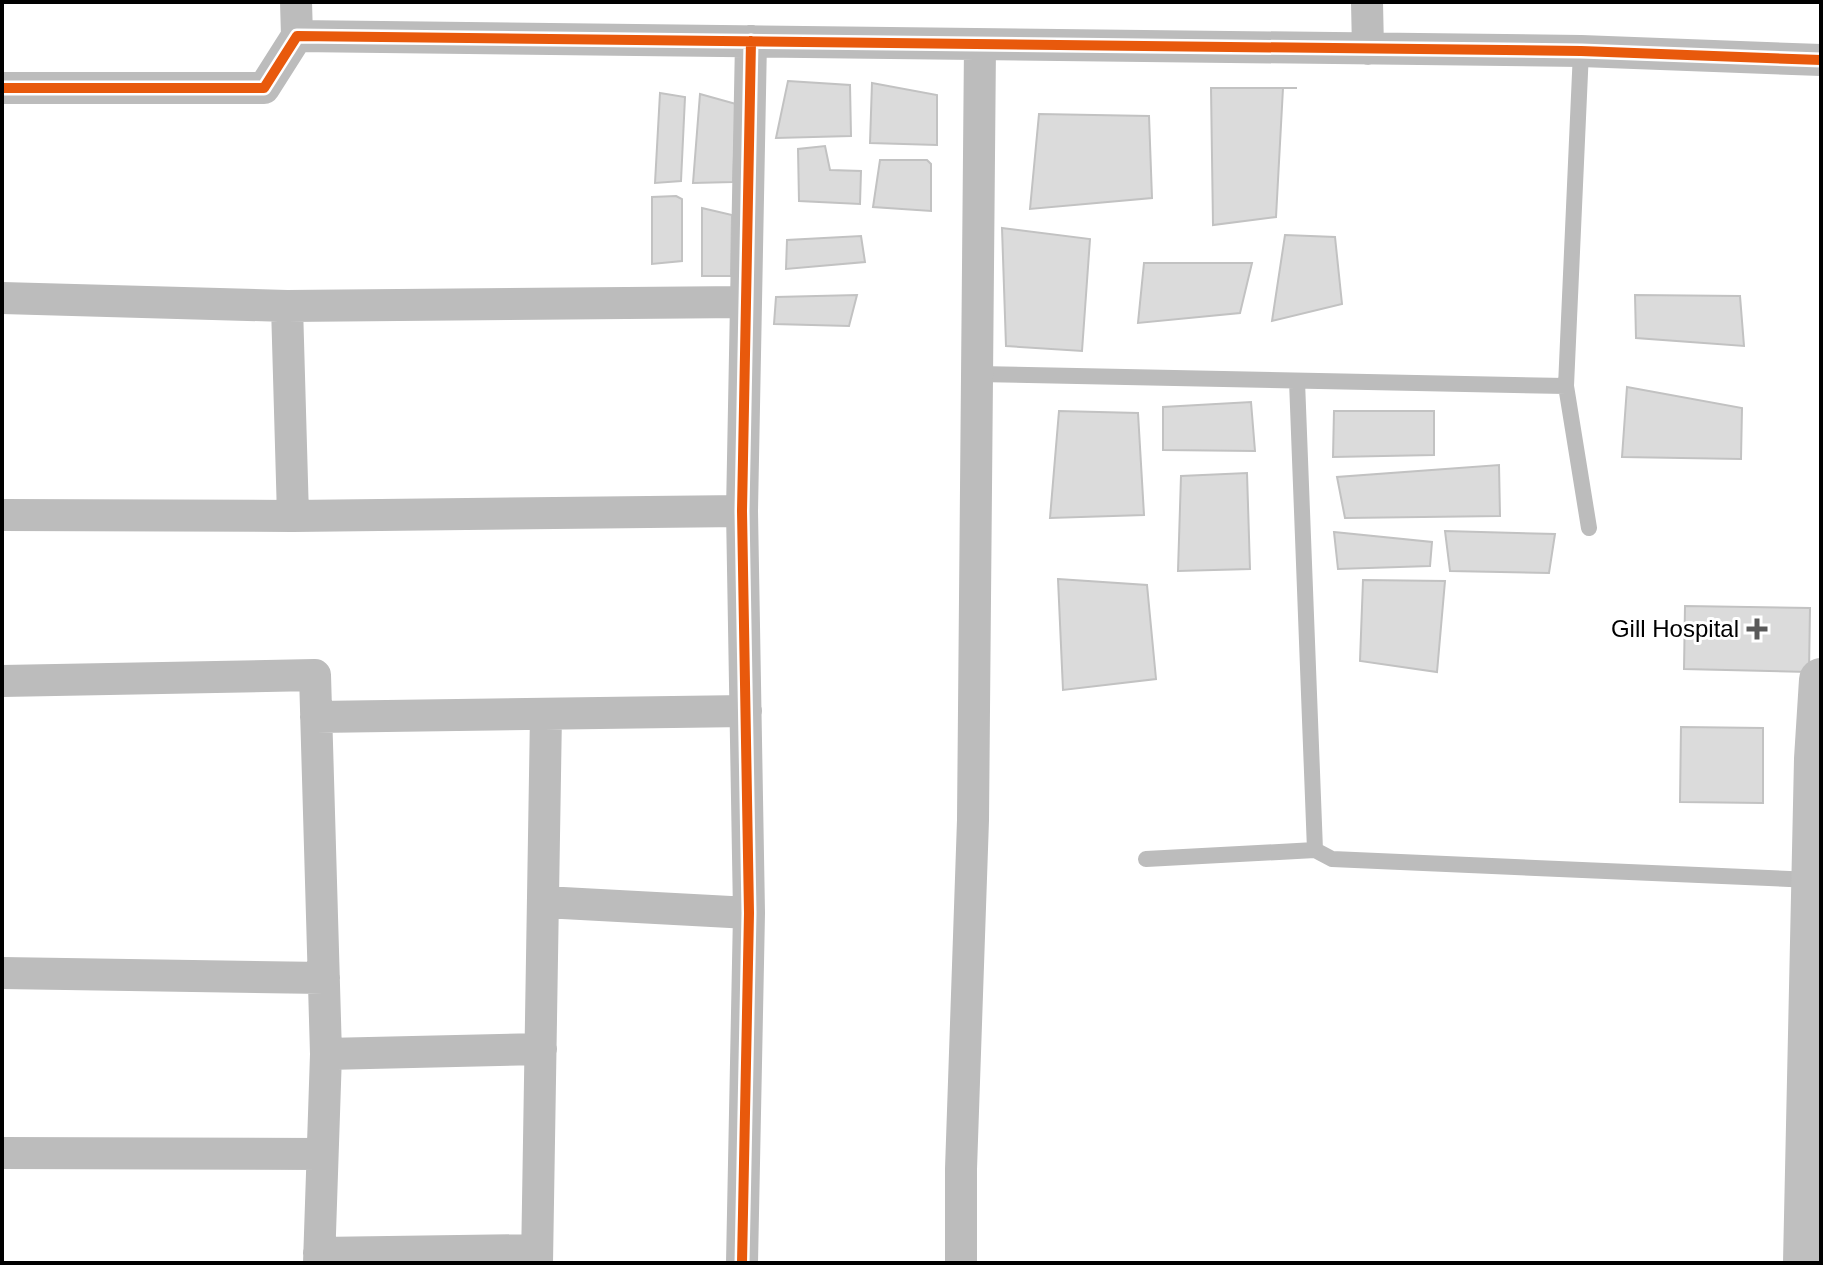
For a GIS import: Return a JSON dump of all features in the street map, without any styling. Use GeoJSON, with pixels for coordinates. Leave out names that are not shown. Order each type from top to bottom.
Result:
{"type":"FeatureCollection","features":[{"type":"Feature","properties":{"kind":"street"},"geometry":{"type":"LineString","coordinates":[[2,88],[264,88],[297,36],[296,2]]}},
{"type":"Feature","properties":{"kind":"street"},"geometry":{"type":"LineString","coordinates":[[1367,2],[1368,49]]}},
{"type":"Feature","properties":{"kind":"street"},"geometry":{"type":"LineString","coordinates":[[297,36],[1581,51],[1821,60]]}},
{"type":"Feature","properties":{"kind":"street"},"geometry":{"type":"LineString","coordinates":[[742,1263],[749,913],[742,511],[751,41]]}},
{"type":"Feature","properties":{"kind":"street"},"geometry":{"type":"LineString","coordinates":[[961,1263],[961,1169],[973,820],[980,45]]}},
{"type":"Feature","properties":{"kind":"street"},"geometry":{"type":"LineString","coordinates":[[2,298],[287,306],[745,302]]}},
{"type":"Feature","properties":{"kind":"street"},"geometry":{"type":"LineString","coordinates":[[287,306],[293,516]]}},
{"type":"Feature","properties":{"kind":"street"},"geometry":{"type":"LineString","coordinates":[[2,515],[293,516],[742,511]]}},
{"type":"Feature","properties":{"kind":"street"},"geometry":{"type":"LineString","coordinates":[[2,681],[315,675],[326,1054],[319,1258],[537,1256],[546,714]]}},
{"type":"Feature","properties":{"kind":"street"},"geometry":{"type":"LineString","coordinates":[[1805,1263],[1813,880],[1821,680]]}},
{"type":"Feature","properties":{"kind":"street"},"geometry":{"type":"LineString","coordinates":[[316,717],[746,711]]}},
{"type":"Feature","properties":{"kind":"street"},"geometry":{"type":"LineString","coordinates":[[544,902],[749,913]]}},
{"type":"Feature","properties":{"kind":"street"},"geometry":{"type":"LineString","coordinates":[[2,973],[324,978]]}},
{"type":"Feature","properties":{"kind":"street"},"geometry":{"type":"LineString","coordinates":[[326,1054],[541,1049]]}},
{"type":"Feature","properties":{"kind":"street"},"geometry":{"type":"LineString","coordinates":[[2,1153],[322,1154]]}},
{"type":"Feature","properties":{"kind":"lane"},"geometry":{"type":"LineString","coordinates":[[1581,51],[1566,386],[1589,528]]}},
{"type":"Feature","properties":{"kind":"lane"},"geometry":{"type":"LineString","coordinates":[[977,374],[1566,386]]}},
{"type":"Feature","properties":{"kind":"lane"},"geometry":{"type":"LineString","coordinates":[[1297,381],[1315,850]]}},
{"type":"Feature","properties":{"kind":"lane"},"geometry":{"type":"LineString","coordinates":[[1146,859],[1315,850],[1332,859],[1813,880]]}},
{"type":"Feature","properties":{"kind":"building"},"geometry":{"type":"Polygon","coordinates":[[[788,81],[850,85],[851,136],[776,138],[788,81]]]}},
{"type":"Feature","properties":{"kind":"building"},"geometry":{"type":"Polygon","coordinates":[[[872,83],[937,95],[937,145],[870,143],[872,83]]]}},
{"type":"Feature","properties":{"kind":"building"},"geometry":{"type":"Polygon","coordinates":[[[1211,88],[1283,88],[1276,217],[1213,225],[1211,88]]]}},
{"type":"Feature","properties":{"kind":"building"},"geometry":{"type":"Polygon","coordinates":[[[660,93],[685,97],[681,181],[655,183],[660,93]]]}},
{"type":"Feature","properties":{"kind":"building"},"geometry":{"type":"Polygon","coordinates":[[[700,94],[736,104],[733,182],[693,183],[700,94]]]}},
{"type":"Feature","properties":{"kind":"building"},"geometry":{"type":"Polygon","coordinates":[[[1039,114],[1149,116],[1152,198],[1030,209],[1039,114]]]}},
{"type":"Feature","properties":{"kind":"building"},"geometry":{"type":"Polygon","coordinates":[[[825,146],[830,170],[861,171],[860,204],[799,201],[798,149],[825,146]]]}},
{"type":"Feature","properties":{"kind":"building"},"geometry":{"type":"Polygon","coordinates":[[[880,160],[927,160],[931,164],[931,211],[873,207],[880,160]]]}},
{"type":"Feature","properties":{"kind":"building"},"geometry":{"type":"Polygon","coordinates":[[[676,196],[682,199],[682,261],[652,264],[652,197],[676,196]]]}},
{"type":"Feature","properties":{"kind":"building"},"geometry":{"type":"Polygon","coordinates":[[[702,208],[732,215],[731,276],[702,276],[702,208]]]}},
{"type":"Feature","properties":{"kind":"building"},"geometry":{"type":"Polygon","coordinates":[[[1002,228],[1090,239],[1082,351],[1006,346],[1002,228]]]}},
{"type":"Feature","properties":{"kind":"building"},"geometry":{"type":"Polygon","coordinates":[[[1285,235],[1335,237],[1342,304],[1272,321],[1285,235]]]}},
{"type":"Feature","properties":{"kind":"building"},"geometry":{"type":"Polygon","coordinates":[[[861,236],[865,262],[786,269],[787,240],[861,236]]]}},
{"type":"Feature","properties":{"kind":"building"},"geometry":{"type":"Polygon","coordinates":[[[1144,263],[1252,263],[1240,313],[1138,323],[1144,263]]]}},
{"type":"Feature","properties":{"kind":"building"},"geometry":{"type":"Polygon","coordinates":[[[857,295],[849,326],[774,324],[776,297],[857,295]]]}},
{"type":"Feature","properties":{"kind":"building"},"geometry":{"type":"Polygon","coordinates":[[[1635,295],[1740,296],[1744,346],[1636,338],[1635,295]]]}},
{"type":"Feature","properties":{"kind":"building"},"geometry":{"type":"Polygon","coordinates":[[[1627,387],[1742,408],[1741,459],[1622,457],[1627,387]]]}},
{"type":"Feature","properties":{"kind":"building"},"geometry":{"type":"Polygon","coordinates":[[[1251,402],[1255,451],[1163,450],[1163,407],[1251,402]]]}},
{"type":"Feature","properties":{"kind":"building"},"geometry":{"type":"Polygon","coordinates":[[[1059,411],[1138,413],[1144,515],[1050,518],[1059,411]]]}},
{"type":"Feature","properties":{"kind":"building"},"geometry":{"type":"Polygon","coordinates":[[[1334,411],[1434,411],[1434,455],[1333,457],[1334,411]]]}},
{"type":"Feature","properties":{"kind":"building"},"geometry":{"type":"Polygon","coordinates":[[[1499,465],[1500,516],[1345,518],[1337,477],[1499,465]]]}},
{"type":"Feature","properties":{"kind":"building"},"geometry":{"type":"Polygon","coordinates":[[[1247,473],[1250,569],[1178,571],[1181,476],[1247,473]]]}},
{"type":"Feature","properties":{"kind":"building"},"geometry":{"type":"Polygon","coordinates":[[[1445,531],[1555,534],[1549,573],[1450,571],[1445,531]]]}},
{"type":"Feature","properties":{"kind":"building"},"geometry":{"type":"Polygon","coordinates":[[[1334,532],[1432,542],[1430,566],[1338,569],[1334,532]]]}},
{"type":"Feature","properties":{"kind":"building"},"geometry":{"type":"Polygon","coordinates":[[[1058,579],[1147,585],[1156,679],[1063,690],[1058,579]]]}},
{"type":"Feature","properties":{"kind":"building"},"geometry":{"type":"Polygon","coordinates":[[[1363,580],[1445,581],[1437,672],[1360,661],[1363,580]]]}},
{"type":"Feature","properties":{"kind":"building"},"geometry":{"type":"Polygon","coordinates":[[[1685,606],[1810,608],[1809,672],[1684,669],[1685,606]]]}},
{"type":"Feature","properties":{"kind":"building"},"geometry":{"type":"Polygon","coordinates":[[[1681,727],[1763,728],[1763,803],[1680,802],[1681,727]]]}},
{"type":"Feature","properties":{"kind":"cycle path"},"geometry":{"type":"LineString","coordinates":[[2,88],[264,88],[297,36],[1581,51],[1821,60]]}},
{"type":"Feature","properties":{"kind":"cycle path"},"geometry":{"type":"LineString","coordinates":[[742,1263],[749,913],[742,511],[751,41]]}},
{"type":"Feature","properties":{"kind":"place","name":"Gill Hospital"},"geometry":{"type":"Point","coordinates":[1757,629]}}]}
